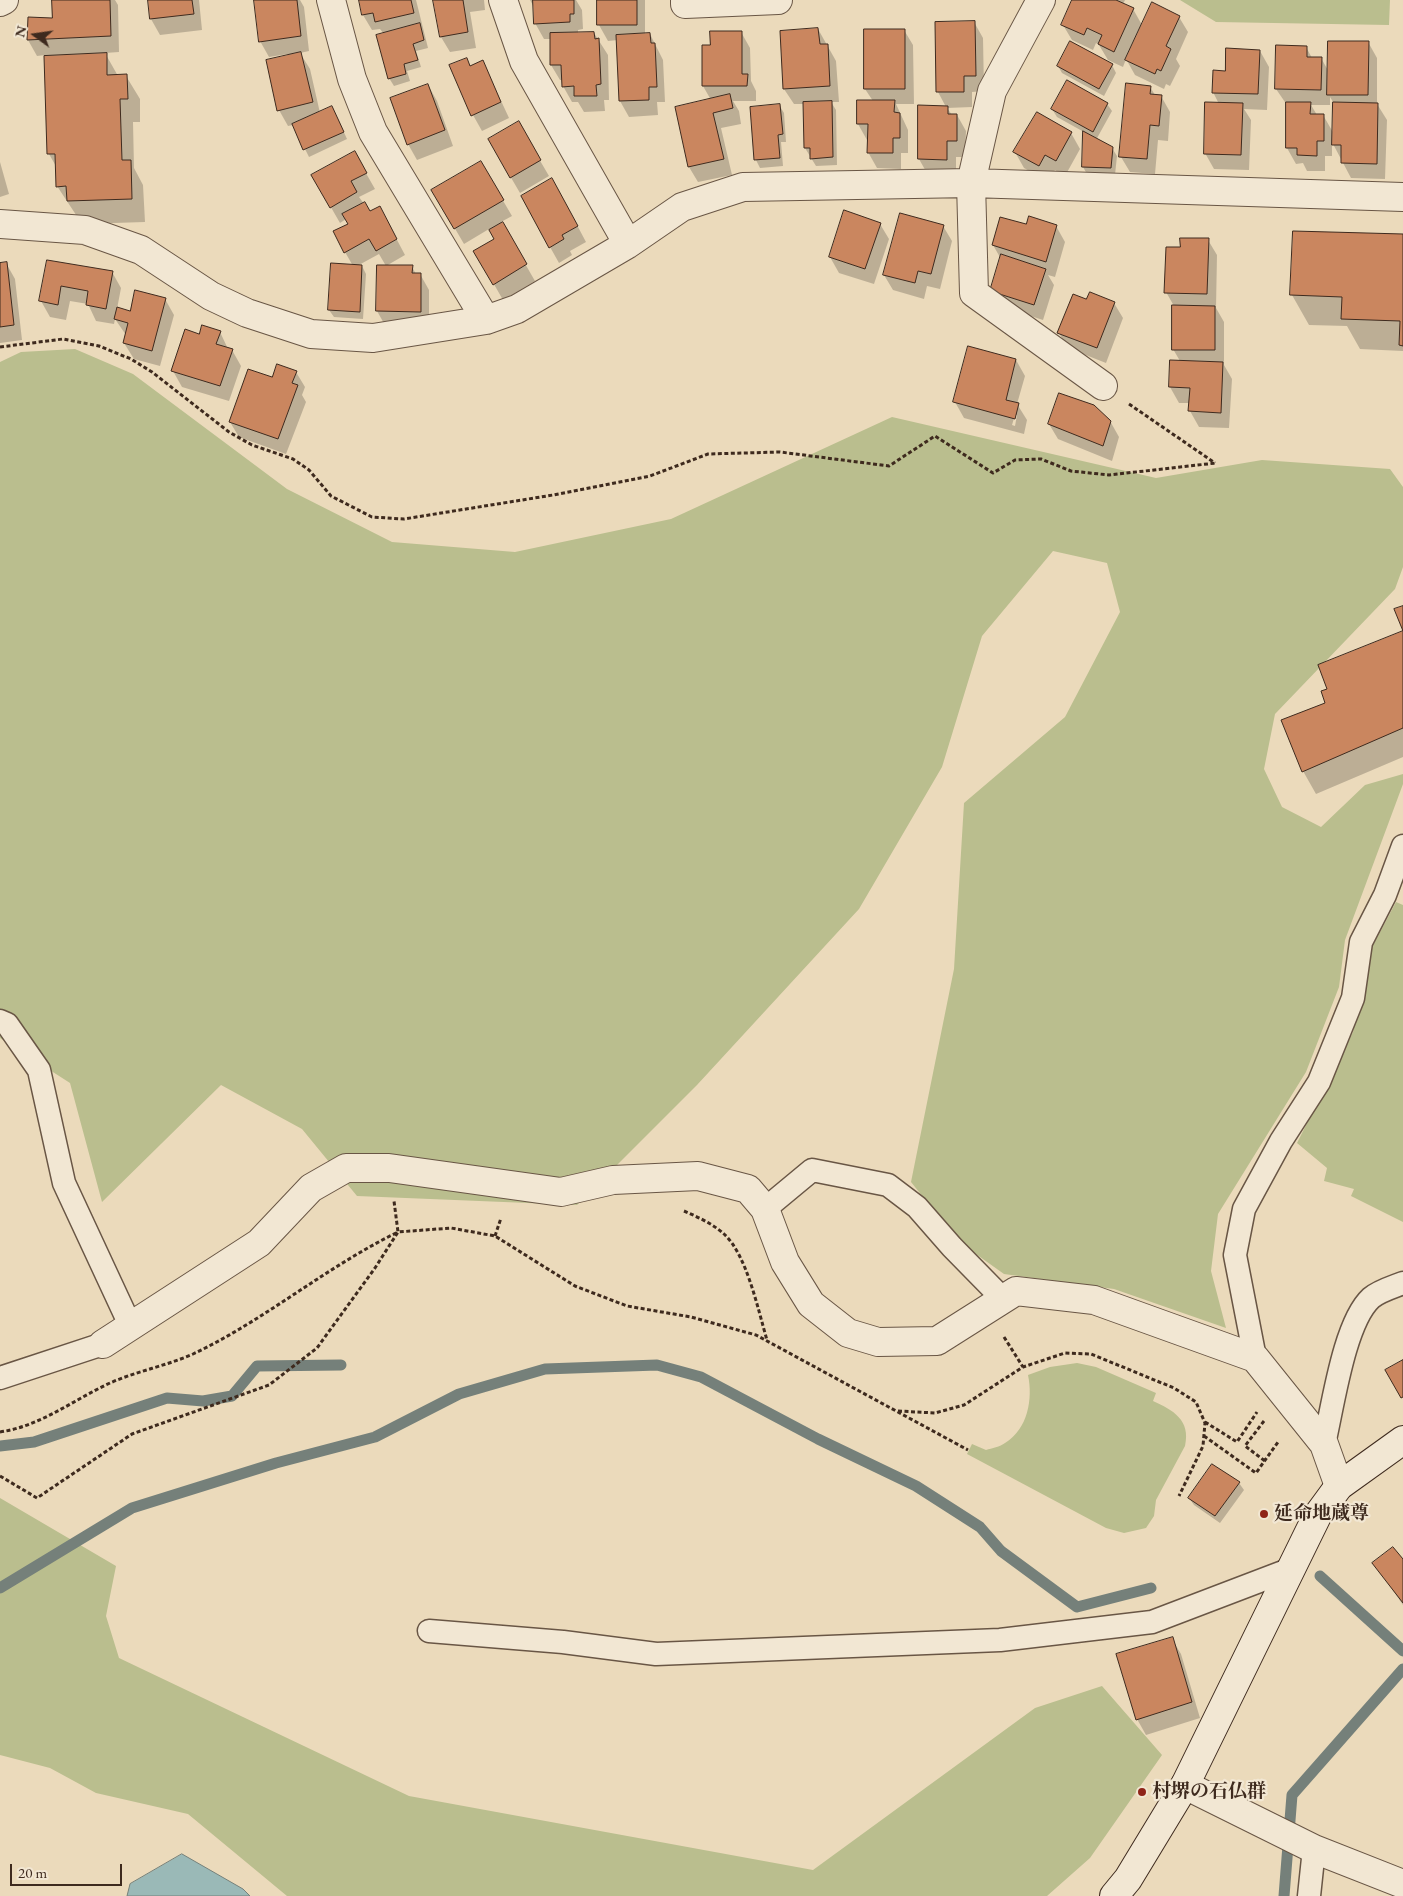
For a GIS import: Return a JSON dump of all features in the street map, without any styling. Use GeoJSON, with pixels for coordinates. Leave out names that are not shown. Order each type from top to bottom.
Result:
{"type":"FeatureCollection","features":[{"type":"Feature","properties":{"kind":"street"},"geometry":{"type":"LineString","coordinates":[[0,2],[4,0]]}},
{"type":"Feature","properties":{"kind":"street"},"geometry":{"type":"LineString","coordinates":[[331,0],[352,79],[373,132],[486,320]]}},
{"type":"Feature","properties":{"kind":"street"},"geometry":{"type":"LineString","coordinates":[[503,0],[524,61],[628,244]]}},
{"type":"Feature","properties":{"kind":"street"},"geometry":{"type":"LineString","coordinates":[[685,0],[685,4],[778,0]]}},
{"type":"Feature","properties":{"kind":"street"},"geometry":{"type":"LineString","coordinates":[[1041,0],[992,91],[970,183],[974,293],[1103,386]]}},
{"type":"Feature","properties":{"kind":"street"},"geometry":{"type":"LineString","coordinates":[[0,224],[85,230],[141,250],[211,296],[247,313],[311,334],[373,338],[486,320],[517,309],[628,244],[682,207],[743,187],[970,183],[1403,197]]}},
{"type":"Feature","properties":{"kind":"street"},"geometry":{"type":"LineString","coordinates":[[103,1344],[260,1243],[311,1188],[346,1168],[389,1168],[561,1192],[613,1180],[698,1176],[748,1189],[765,1209],[785,1262],[811,1304],[848,1333],[878,1342],[937,1341],[1016,1291],[1094,1300],[1256,1358],[1324,1444],[1339,1486]]}},
{"type":"Feature","properties":{"kind":"street"},"geometry":{"type":"LineString","coordinates":[[1114,1896],[1128,1879],[1185,1785],[1317,1516],[1339,1486],[1403,1440]]}},
{"type":"Feature","properties":{"kind":"street"},"geometry":{"type":"LineString","coordinates":[[1185,1785],[1314,1849],[1403,1884]]}},
{"type":"Feature","properties":{"kind":"lane"},"geometry":{"type":"LineString","coordinates":[[1256,1358],[1235,1255],[1244,1209],[1281,1141],[1319,1082],[1352,998],[1361,942],[1384,895],[1403,846]]}},
{"type":"Feature","properties":{"kind":"lane"},"geometry":{"type":"LineString","coordinates":[[0,1021],[7,1024],[39,1070],[64,1184],[130,1325]]}},
{"type":"Feature","properties":{"kind":"lane"},"geometry":{"type":"LineString","coordinates":[[765,1209],[812,1170],[888,1185],[917,1208],[952,1248],[1003,1299]]}},
{"type":"Feature","properties":{"kind":"lane"},"geometry":{"type":"LineString","coordinates":[[1324,1444],[1344,1354],[1361,1309],[1373,1296],[1403,1283]]}},
{"type":"Feature","properties":{"kind":"lane"},"geometry":{"type":"LineString","coordinates":[[0,1378],[103,1344]]}},
{"type":"Feature","properties":{"kind":"lane"},"geometry":{"type":"LineString","coordinates":[[429,1631],[563,1642],[656,1654],[1000,1640],[1152,1622],[1291,1568]]}},
{"type":"Feature","properties":{"kind":"lane"},"geometry":{"type":"LineString","coordinates":[[1309,1896],[1314,1849]]}},
{"type":"Feature","properties":{"kind":"path"},"geometry":{"type":"LineString","coordinates":[[0,347],[63,339],[99,346],[152,372],[229,432],[252,444],[293,459],[309,470],[331,496],[372,517],[404,519],[650,476],[708,454],[780,452],[889,466],[935,436],[992,473],[1014,460],[1041,459],[1071,471],[1109,475],[1216,463],[1103,386]]}},
{"type":"Feature","properties":{"kind":"path"},"geometry":{"type":"LineString","coordinates":[[674,1207],[701,1219],[725,1235],[741,1258],[768,1341]]}},
{"type":"Feature","properties":{"kind":"path"},"geometry":{"type":"LineString","coordinates":[[0,1432],[18,1429],[48,1416],[111,1382],[192,1355],[235,1331],[371,1246],[398,1232],[451,1228],[495,1236],[575,1286],[627,1306],[691,1316],[756,1335],[968,1450]]}},
{"type":"Feature","properties":{"kind":"path"},"geometry":{"type":"LineString","coordinates":[[0,1476],[37,1498],[132,1434],[269,1385],[317,1348],[375,1268],[398,1232]]}},
{"type":"Feature","properties":{"kind":"path"},"geometry":{"type":"LineString","coordinates":[[1007,1342],[1023,1367]]}},
{"type":"Feature","properties":{"kind":"path"},"geometry":{"type":"LineString","coordinates":[[896,1411],[936,1413],[964,1405],[1023,1367],[1065,1353],[1091,1354],[1174,1388],[1196,1402],[1204,1421],[1203,1446],[1179,1496]]}},
{"type":"Feature","properties":{"kind":"path"},"geometry":{"type":"LineString","coordinates":[[1204,1421],[1237,1442],[1258,1410]]}},
{"type":"Feature","properties":{"kind":"path"},"geometry":{"type":"LineString","coordinates":[[1204,1435],[1256,1473],[1299,1413]]}},
{"type":"Feature","properties":{"kind":"path"},"geometry":{"type":"LineString","coordinates":[[1265,1461],[1245,1446],[1267,1416]]}},
{"type":"Feature","properties":{"kind":"green space"},"geometry":{"type":"Polygon","coordinates":[[[1180,0],[1390,0],[1389,25],[1216,22],[1180,0]]]}},
{"type":"Feature","properties":{"kind":"green space"},"geometry":{"type":"Polygon","coordinates":[[[75,349],[133,374],[287,489],[392,542],[515,552],[671,519],[892,417],[1156,478],[1262,460],[1390,469],[1403,487],[1403,567],[1395,589],[1275,714],[1264,769],[1282,807],[1321,827],[1365,785],[1403,774],[1403,784],[1345,940],[1339,987],[1306,1072],[1218,1214],[1211,1271],[1226,1328],[1114,1289],[1004,1274],[959,1242],[911,1182],[954,969],[964,803],[1065,717],[1120,612],[1107,563],[1053,551],[982,636],[942,767],[859,909],[697,1085],[577,1205],[357,1196],[302,1129],[221,1085],[102,1202],[70,1083],[0,1038],[0,362],[21,352],[75,349]]]}},
{"type":"Feature","properties":{"kind":"green space"},"geometry":{"type":"Polygon","coordinates":[[[1396,902],[1403,905],[1403,1222],[1351,1196],[1354,1189],[1324,1181],[1327,1168],[1297,1143],[1353,1032],[1370,951],[1396,902]]]}},
{"type":"Feature","properties":{"kind":"green space"},"geometry":{"type":"Polygon","coordinates":[[[1077,1363],[1096,1367],[1156,1393],[1153,1401],[1173,1412],[1183,1423],[1186,1437],[1185,1446],[1156,1500],[1154,1516],[1146,1528],[1124,1533],[1106,1528],[967,1454],[972,1444],[986,1450],[1001,1446],[1019,1430],[1024,1422],[1029,1403],[1028,1375],[1050,1367],[1077,1363]]]}},
{"type":"Feature","properties":{"kind":"green space"},"geometry":{"type":"Polygon","coordinates":[[[0,1498],[116,1566],[106,1616],[119,1658],[409,1796],[813,1870],[1035,1708],[1102,1686],[1162,1755],[1090,1858],[1047,1896],[287,1896],[188,1814],[96,1793],[50,1768],[0,1755],[0,1498]]]}},
{"type":"Feature","properties":{"kind":"water"},"geometry":{"type":"Polygon","coordinates":[[[182,1854],[243,1889],[250,1896],[127,1896],[130,1884],[182,1854]]]}},
{"type":"Feature","properties":{"kind":"building"},"geometry":{"type":"Polygon","coordinates":[[[52,0],[110,0],[111,36],[27,40],[28,17],[52,18],[52,0]]]}},
{"type":"Feature","properties":{"kind":"building"},"geometry":{"type":"Polygon","coordinates":[[[148,0],[192,0],[194,14],[150,19],[148,0]]]}},
{"type":"Feature","properties":{"kind":"building"},"geometry":{"type":"Polygon","coordinates":[[[254,0],[297,0],[301,36],[259,42],[254,0]]]}},
{"type":"Feature","properties":{"kind":"building"},"geometry":{"type":"Polygon","coordinates":[[[359,0],[411,0],[414,13],[375,22],[373,13],[362,15],[359,0]]]}},
{"type":"Feature","properties":{"kind":"building"},"geometry":{"type":"Polygon","coordinates":[[[433,0],[463,0],[468,32],[440,37],[433,0]]]}},
{"type":"Feature","properties":{"kind":"building"},"geometry":{"type":"Polygon","coordinates":[[[533,0],[574,0],[574,14],[570,14],[570,22],[534,24],[533,0]]]}},
{"type":"Feature","properties":{"kind":"building"},"geometry":{"type":"Polygon","coordinates":[[[597,0],[637,0],[637,25],[597,25],[597,0]]]}},
{"type":"Feature","properties":{"kind":"building"},"geometry":{"type":"Polygon","coordinates":[[[1072,0],[1116,0],[1134,8],[1114,52],[1098,44],[1102,35],[1087,28],[1084,35],[1061,25],[1072,0]]]}},
{"type":"Feature","properties":{"kind":"building"},"geometry":{"type":"Polygon","coordinates":[[[1152,2],[1180,16],[1166,46],[1171,49],[1161,71],[1157,69],[1155,74],[1125,60],[1152,2]]]}},
{"type":"Feature","properties":{"kind":"building"},"geometry":{"type":"Polygon","coordinates":[[[975,21],[976,76],[964,76],[964,92],[936,92],[935,22],[975,21]]]}},
{"type":"Feature","properties":{"kind":"building"},"geometry":{"type":"Polygon","coordinates":[[[420,23],[424,40],[413,44],[418,60],[404,64],[406,74],[388,79],[376,35],[420,23]]]}},
{"type":"Feature","properties":{"kind":"building"},"geometry":{"type":"Polygon","coordinates":[[[818,28],[820,44],[828,44],[830,86],[783,89],[780,31],[818,28]]]}},
{"type":"Feature","properties":{"kind":"building"},"geometry":{"type":"Polygon","coordinates":[[[864,29],[905,29],[905,89],[864,89],[864,29]]]}},
{"type":"Feature","properties":{"kind":"building"},"geometry":{"type":"Polygon","coordinates":[[[710,31],[742,31],[742,74],[748,74],[747,86],[702,86],[702,45],[710,45],[710,31]]]}},
{"type":"Feature","properties":{"kind":"building"},"geometry":{"type":"Polygon","coordinates":[[[594,32],[595,39],[599,38],[601,84],[596,85],[597,96],[574,96],[574,86],[562,87],[561,65],[550,65],[550,33],[594,32]]]}},
{"type":"Feature","properties":{"kind":"building"},"geometry":{"type":"Polygon","coordinates":[[[650,33],[651,43],[655,43],[657,87],[649,87],[649,100],[619,101],[616,35],[650,33]]]}},
{"type":"Feature","properties":{"kind":"building"},"geometry":{"type":"Polygon","coordinates":[[[1070,41],[1113,64],[1099,89],[1057,66],[1070,41]]]}},
{"type":"Feature","properties":{"kind":"building"},"geometry":{"type":"Polygon","coordinates":[[[1328,41],[1369,41],[1368,95],[1327,95],[1328,41]]]}},
{"type":"Feature","properties":{"kind":"building"},"geometry":{"type":"Polygon","coordinates":[[[1276,45],[1307,46],[1307,57],[1322,57],[1321,90],[1275,89],[1276,45]]]}},
{"type":"Feature","properties":{"kind":"building"},"geometry":{"type":"Polygon","coordinates":[[[1226,48],[1260,50],[1258,94],[1212,93],[1213,70],[1225,71],[1226,48]]]}},
{"type":"Feature","properties":{"kind":"building"},"geometry":{"type":"Polygon","coordinates":[[[301,52],[313,102],[277,111],[266,60],[301,52]]]}},
{"type":"Feature","properties":{"kind":"building"},"geometry":{"type":"Polygon","coordinates":[[[107,53],[107,75],[127,74],[128,99],[120,99],[122,160],[131,160],[132,199],[67,201],[66,186],[56,187],[55,154],[47,154],[44,56],[107,53]]]}},
{"type":"Feature","properties":{"kind":"building"},"geometry":{"type":"Polygon","coordinates":[[[467,58],[470,66],[483,60],[501,102],[471,116],[449,65],[467,58]]]}},
{"type":"Feature","properties":{"kind":"building"},"geometry":{"type":"Polygon","coordinates":[[[1067,80],[1108,103],[1093,132],[1051,109],[1067,80]]]}},
{"type":"Feature","properties":{"kind":"building"},"geometry":{"type":"Polygon","coordinates":[[[1126,83],[1151,86],[1150,94],[1162,95],[1159,126],[1150,125],[1147,159],[1119,157],[1126,83]]]}},
{"type":"Feature","properties":{"kind":"building"},"geometry":{"type":"Polygon","coordinates":[[[428,84],[445,130],[407,145],[390,98],[428,84]]]}},
{"type":"Feature","properties":{"kind":"building"},"geometry":{"type":"Polygon","coordinates":[[[730,94],[733,108],[713,113],[724,159],[688,167],[675,107],[730,94]]]}},
{"type":"Feature","properties":{"kind":"building"},"geometry":{"type":"Polygon","coordinates":[[[857,100],[895,100],[894,112],[900,113],[900,138],[893,138],[893,153],[867,153],[868,124],[857,124],[857,100]]]}},
{"type":"Feature","properties":{"kind":"building"},"geometry":{"type":"Polygon","coordinates":[[[832,101],[833,157],[810,159],[810,148],[804,148],[803,102],[832,101]]]}},
{"type":"Feature","properties":{"kind":"building"},"geometry":{"type":"Polygon","coordinates":[[[1205,102],[1243,103],[1241,155],[1204,154],[1205,102]]]}},
{"type":"Feature","properties":{"kind":"building"},"geometry":{"type":"Polygon","coordinates":[[[1286,102],[1311,102],[1310,114],[1324,114],[1324,141],[1317,141],[1317,156],[1297,155],[1297,148],[1286,148],[1286,102]]]}},
{"type":"Feature","properties":{"kind":"building"},"geometry":{"type":"Polygon","coordinates":[[[1333,102],[1378,103],[1377,164],[1341,163],[1341,145],[1332,145],[1333,102]]]}},
{"type":"Feature","properties":{"kind":"building"},"geometry":{"type":"Polygon","coordinates":[[[780,104],[783,134],[778,135],[780,158],[754,160],[750,107],[780,104]]]}},
{"type":"Feature","properties":{"kind":"building"},"geometry":{"type":"Polygon","coordinates":[[[918,105],[948,106],[948,114],[957,114],[957,141],[947,141],[947,160],[918,159],[918,105]]]}},
{"type":"Feature","properties":{"kind":"building"},"geometry":{"type":"Polygon","coordinates":[[[332,106],[344,132],[303,150],[292,124],[332,106]]]}},
{"type":"Feature","properties":{"kind":"building"},"geometry":{"type":"Polygon","coordinates":[[[1037,112],[1072,132],[1056,161],[1045,155],[1039,166],[1013,152],[1037,112]]]}},
{"type":"Feature","properties":{"kind":"building"},"geometry":{"type":"Polygon","coordinates":[[[519,121],[541,160],[510,178],[488,139],[519,121]]]}},
{"type":"Feature","properties":{"kind":"building"},"geometry":{"type":"Polygon","coordinates":[[[1083,131],[1113,147],[1111,168],[1082,167],[1083,131]]]}},
{"type":"Feature","properties":{"kind":"building"},"geometry":{"type":"Polygon","coordinates":[[[355,151],[367,173],[351,181],[357,192],[330,208],[311,175],[355,151]]]}},
{"type":"Feature","properties":{"kind":"building"},"geometry":{"type":"Polygon","coordinates":[[[481,161],[504,200],[454,229],[431,190],[481,161]]]}},
{"type":"Feature","properties":{"kind":"building"},"geometry":{"type":"Polygon","coordinates":[[[552,178],[578,226],[562,235],[564,239],[549,248],[521,196],[552,178]]]}},
{"type":"Feature","properties":{"kind":"building"},"geometry":{"type":"Polygon","coordinates":[[[365,202],[370,211],[380,206],[397,239],[376,251],[369,239],[344,253],[333,231],[348,224],[342,214],[365,202]]]}},
{"type":"Feature","properties":{"kind":"building"},"geometry":{"type":"Polygon","coordinates":[[[844,210],[881,223],[865,269],[829,257],[844,210]]]}},
{"type":"Feature","properties":{"kind":"building"},"geometry":{"type":"Polygon","coordinates":[[[900,213],[944,225],[931,274],[918,271],[915,283],[883,275],[900,213]]]}},
{"type":"Feature","properties":{"kind":"building"},"geometry":{"type":"Polygon","coordinates":[[[1029,216],[1057,225],[1046,262],[992,245],[1000,217],[1026,224],[1029,216]]]}},
{"type":"Feature","properties":{"kind":"building"},"geometry":{"type":"Polygon","coordinates":[[[503,222],[527,264],[493,285],[473,251],[494,239],[489,230],[503,222]]]}},
{"type":"Feature","properties":{"kind":"building"},"geometry":{"type":"Polygon","coordinates":[[[1293,231],[1403,234],[1403,346],[1399,345],[1400,321],[1341,319],[1342,297],[1290,295],[1293,231]]]}},
{"type":"Feature","properties":{"kind":"building"},"geometry":{"type":"Polygon","coordinates":[[[1180,238],[1209,238],[1207,294],[1164,293],[1166,247],[1180,247],[1180,238]]]}},
{"type":"Feature","properties":{"kind":"building"},"geometry":{"type":"Polygon","coordinates":[[[1001,254],[1046,269],[1034,305],[990,291],[1001,254]]]}},
{"type":"Feature","properties":{"kind":"building"},"geometry":{"type":"Polygon","coordinates":[[[47,260],[113,271],[106,309],[86,305],[88,291],[61,286],[58,305],[39,301],[47,260]]]}},
{"type":"Feature","properties":{"kind":"building"},"geometry":{"type":"Polygon","coordinates":[[[7,262],[14,325],[0,327],[0,263],[7,262]]]}},
{"type":"Feature","properties":{"kind":"building"},"geometry":{"type":"Polygon","coordinates":[[[331,263],[362,265],[360,312],[328,310],[331,263]]]}},
{"type":"Feature","properties":{"kind":"building"},"geometry":{"type":"Polygon","coordinates":[[[377,265],[413,265],[412,273],[421,273],[421,312],[376,311],[377,265]]]}},
{"type":"Feature","properties":{"kind":"building"},"geometry":{"type":"Polygon","coordinates":[[[135,290],[166,298],[152,351],[123,343],[128,323],[114,319],[117,307],[130,311],[135,290]]]}},
{"type":"Feature","properties":{"kind":"building"},"geometry":{"type":"Polygon","coordinates":[[[1090,292],[1115,302],[1097,348],[1057,333],[1073,294],[1086,299],[1090,292]]]}},
{"type":"Feature","properties":{"kind":"building"},"geometry":{"type":"Polygon","coordinates":[[[1172,305],[1215,306],[1215,350],[1172,350],[1172,305]]]}},
{"type":"Feature","properties":{"kind":"building"},"geometry":{"type":"Polygon","coordinates":[[[202,325],[221,331],[216,344],[233,349],[220,386],[171,371],[185,329],[199,334],[202,325]]]}},
{"type":"Feature","properties":{"kind":"building"},"geometry":{"type":"Polygon","coordinates":[[[968,346],[1016,359],[1006,400],[1019,403],[1015,419],[953,402],[968,346]]]}},
{"type":"Feature","properties":{"kind":"building"},"geometry":{"type":"Polygon","coordinates":[[[1170,360],[1223,362],[1221,413],[1188,411],[1190,388],[1169,387],[1170,360]]]}},
{"type":"Feature","properties":{"kind":"building"},"geometry":{"type":"Polygon","coordinates":[[[277,364],[297,371],[292,383],[298,385],[278,439],[229,422],[248,369],[272,377],[277,364]]]}},
{"type":"Feature","properties":{"kind":"building"},"geometry":{"type":"Polygon","coordinates":[[[1059,393],[1094,405],[1111,421],[1103,446],[1048,424],[1059,393]]]}},
{"type":"Feature","properties":{"kind":"building"},"geometry":{"type":"Polygon","coordinates":[[[1403,606],[1403,631],[1394,609],[1403,606]]]}},
{"type":"Feature","properties":{"kind":"building"},"geometry":{"type":"Polygon","coordinates":[[[1403,631],[1403,728],[1302,772],[1281,720],[1325,703],[1321,691],[1327,689],[1318,665],[1403,631]]]}},
{"type":"Feature","properties":{"kind":"building"},"geometry":{"type":"Polygon","coordinates":[[[1403,1360],[1403,1397],[1401,1398],[1385,1370],[1403,1360]]]}},
{"type":"Feature","properties":{"kind":"building"},"geometry":{"type":"Polygon","coordinates":[[[1212,1464],[1240,1482],[1215,1516],[1188,1498],[1212,1464]]]}},
{"type":"Feature","properties":{"kind":"building"},"geometry":{"type":"Polygon","coordinates":[[[1393,1547],[1403,1559],[1403,1603],[1372,1563],[1393,1547]]]}},
{"type":"Feature","properties":{"kind":"building"},"geometry":{"type":"Polygon","coordinates":[[[1173,1637],[1192,1702],[1136,1720],[1116,1654],[1173,1637]]]}},
{"type":"Feature","properties":{"kind":"waterway"},"geometry":{"type":"LineString","coordinates":[[0,1446],[34,1442],[167,1398],[203,1401],[232,1396],[257,1366],[341,1365]]}},
{"type":"Feature","properties":{"kind":"waterway"},"geometry":{"type":"LineString","coordinates":[[0,1588],[132,1508],[276,1463],[375,1437],[459,1394],[545,1369],[657,1365],[701,1377],[818,1439],[916,1486],[980,1527],[1001,1551],[1077,1607],[1151,1588]]}},
{"type":"Feature","properties":{"kind":"waterway"},"geometry":{"type":"LineString","coordinates":[[1320,1576],[1403,1651]]}},
{"type":"Feature","properties":{"kind":"waterway"},"geometry":{"type":"LineString","coordinates":[[1284,1896],[1292,1795],[1403,1669]]}},
{"type":"Feature","properties":{"kind":"place","name":"延命地蔵尊"},"geometry":{"type":"Point","coordinates":[1264,1514]}},
{"type":"Feature","properties":{"kind":"place","name":"村堺の石仏群"},"geometry":{"type":"Point","coordinates":[1142,1792]}}]}
